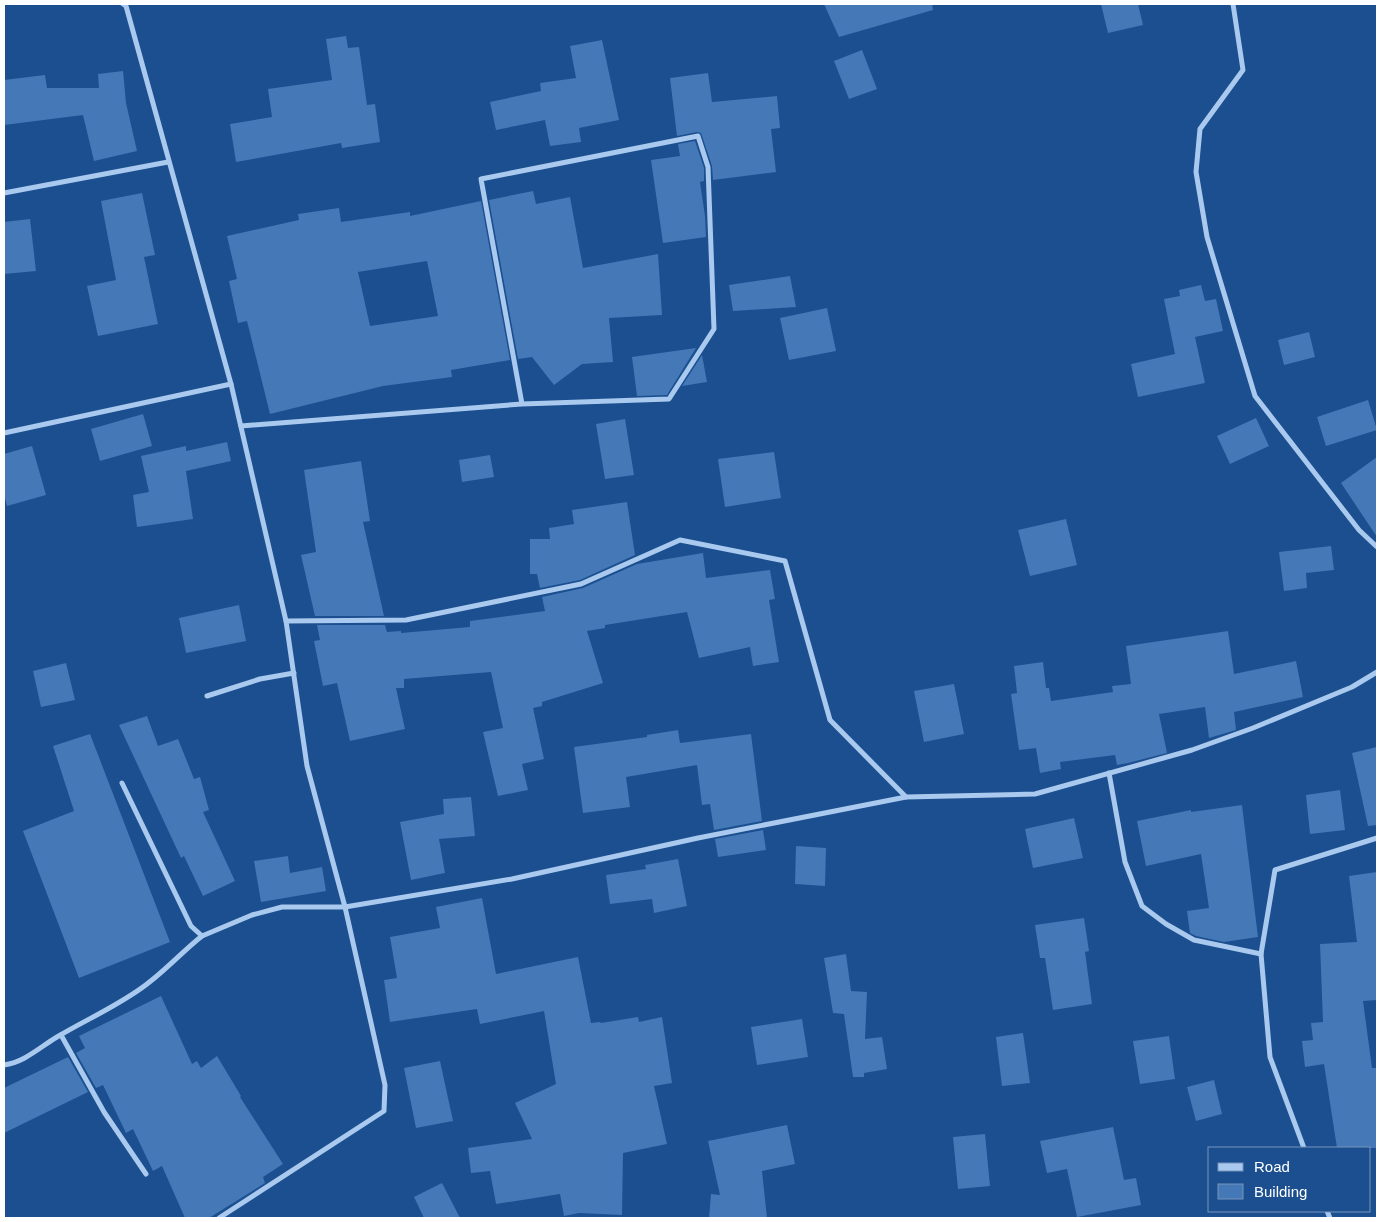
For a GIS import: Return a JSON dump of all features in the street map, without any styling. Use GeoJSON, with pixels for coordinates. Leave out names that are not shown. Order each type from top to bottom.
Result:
{"type":"FeatureCollection","features":[{"type":"Feature","properties":{"kind":"street"},"geometry":{"type":"LineString","coordinates":[[123,4],[126,6],[231,384],[286,621],[307,766],[345,907],[385,1085],[384,1111],[219,1218]]}},
{"type":"Feature","properties":{"kind":"street"},"geometry":{"type":"LineString","coordinates":[[1233,4],[1243,70],[1200,129],[1196,172],[1207,237],[1256,396],[1359,530],[1377,547]]}},
{"type":"Feature","properties":{"kind":"street"},"geometry":{"type":"LineString","coordinates":[[240,426],[522,404],[668,400],[714,329],[708,167],[698,136],[481,179],[522,404]]}},
{"type":"Feature","properties":{"kind":"street"},"geometry":{"type":"LineString","coordinates":[[4,193],[168,162]]}},
{"type":"Feature","properties":{"kind":"street"},"geometry":{"type":"LineString","coordinates":[[4,433],[231,384]]}},
{"type":"Feature","properties":{"kind":"street"},"geometry":{"type":"LineString","coordinates":[[286,621],[406,620],[581,584],[680,540],[785,561],[830,720],[906,797]]}},
{"type":"Feature","properties":{"kind":"street"},"geometry":{"type":"LineString","coordinates":[[4,1066],[26,1058],[61,1034],[146,985],[202,936],[252,915],[282,907],[345,907],[512,879],[698,838],[906,797],[1035,794],[1192,750],[1253,728],[1352,687],[1377,672]]}},
{"type":"Feature","properties":{"kind":"street"},"geometry":{"type":"LineString","coordinates":[[207,696],[260,679],[294,673]]}},
{"type":"Feature","properties":{"kind":"street"},"geometry":{"type":"LineString","coordinates":[[1109,773],[1125,862],[1142,906],[1166,924],[1194,940],[1261,954]]}},
{"type":"Feature","properties":{"kind":"street"},"geometry":{"type":"LineString","coordinates":[[122,783],[190,926],[202,936]]}},
{"type":"Feature","properties":{"kind":"street"},"geometry":{"type":"LineString","coordinates":[[1304,1147],[1270,1058],[1261,954],[1274,870],[1377,838]]}},
{"type":"Feature","properties":{"kind":"street"},"geometry":{"type":"LineString","coordinates":[[61,1034],[104,1112],[146,1174]]}},
{"type":"Feature","properties":{"kind":"building"},"geometry":{"type":"Polygon","coordinates":[[[824,4],[932,4],[933,10],[839,37],[824,4]]]}},
{"type":"Feature","properties":{"kind":"building"},"geometry":{"type":"Polygon","coordinates":[[[1101,4],[1138,4],[1143,25],[1108,33],[1101,4]]]}},
{"type":"Feature","properties":{"kind":"building"},"geometry":{"type":"Polygon","coordinates":[[[346,36],[348,48],[359,47],[367,105],[375,104],[380,142],[342,148],[341,143],[236,162],[230,124],[272,117],[268,89],[332,80],[326,39],[346,36]]]}},
{"type":"Feature","properties":{"kind":"building"},"geometry":{"type":"Polygon","coordinates":[[[602,40],[619,120],[579,128],[581,142],[550,146],[545,120],[496,130],[490,102],[541,91],[540,83],[576,78],[570,46],[602,40]]]}},
{"type":"Feature","properties":{"kind":"building"},"geometry":{"type":"Polygon","coordinates":[[[862,50],[877,89],[849,99],[834,61],[862,50]]]}},
{"type":"Feature","properties":{"kind":"building"},"geometry":{"type":"Polygon","coordinates":[[[123,71],[126,103],[137,151],[94,161],[83,115],[4,125],[4,80],[45,75],[47,88],[99,88],[98,74],[123,71]]]}},
{"type":"Feature","properties":{"kind":"building"},"geometry":{"type":"Polygon","coordinates":[[[708,73],[712,102],[777,96],[780,128],[771,129],[776,172],[713,180],[712,166],[701,133],[677,136],[670,78],[708,73]]]}},
{"type":"Feature","properties":{"kind":"building"},"geometry":{"type":"Polygon","coordinates":[[[695,141],[704,168],[704,181],[700,182],[706,237],[663,243],[651,160],[680,156],[678,144],[695,141]]]}},
{"type":"Feature","properties":{"kind":"building"},"geometry":{"type":"Polygon","coordinates":[[[533,191],[536,204],[570,197],[583,268],[658,254],[662,315],[609,318],[613,362],[582,364],[554,385],[532,357],[518,359],[489,200],[533,191]]]}},
{"type":"Feature","properties":{"kind":"building"},"geometry":{"type":"Polygon","coordinates":[[[142,193],[155,255],[144,257],[158,324],[98,336],[87,286],[116,280],[101,201],[142,193]]]}},
{"type":"Feature","properties":{"kind":"building"},"geometry":{"type":"Polygon","coordinates":[[[481,201],[510,360],[451,370],[452,377],[383,386],[270,414],[247,321],[238,323],[229,281],[237,279],[227,236],[299,220],[298,214],[339,208],[341,222],[410,212],[410,216],[481,201]],[[427,261],[358,272],[370,326],[438,316],[427,261]]]}},
{"type":"Feature","properties":{"kind":"building"},"geometry":{"type":"Polygon","coordinates":[[[30,219],[36,271],[4,274],[4,222],[30,219]]]}},
{"type":"Feature","properties":{"kind":"building"},"geometry":{"type":"Polygon","coordinates":[[[790,276],[796,307],[733,311],[729,285],[790,276]]]}},
{"type":"Feature","properties":{"kind":"building"},"geometry":{"type":"Polygon","coordinates":[[[1201,285],[1205,301],[1216,299],[1223,331],[1195,337],[1205,383],[1138,397],[1131,364],[1175,354],[1164,299],[1180,296],[1179,290],[1201,285]]]}},
{"type":"Feature","properties":{"kind":"building"},"geometry":{"type":"Polygon","coordinates":[[[827,308],[836,351],[789,360],[780,318],[827,308]]]}},
{"type":"Feature","properties":{"kind":"building"},"geometry":{"type":"Polygon","coordinates":[[[1309,332],[1315,357],[1284,365],[1278,340],[1309,332]]]}},
{"type":"Feature","properties":{"kind":"building"},"geometry":{"type":"Polygon","coordinates":[[[696,348],[667,395],[637,396],[632,357],[696,348]]]}},
{"type":"Feature","properties":{"kind":"building"},"geometry":{"type":"Polygon","coordinates":[[[702,355],[707,382],[682,386],[702,355]]]}},
{"type":"Feature","properties":{"kind":"building"},"geometry":{"type":"Polygon","coordinates":[[[1368,400],[1377,430],[1326,446],[1317,417],[1368,400]]]}},
{"type":"Feature","properties":{"kind":"building"},"geometry":{"type":"Polygon","coordinates":[[[143,414],[152,446],[100,461],[91,429],[143,414]]]}},
{"type":"Feature","properties":{"kind":"building"},"geometry":{"type":"Polygon","coordinates":[[[1256,418],[1269,446],[1230,464],[1217,436],[1256,418]]]}},
{"type":"Feature","properties":{"kind":"building"},"geometry":{"type":"Polygon","coordinates":[[[625,419],[634,475],[605,479],[596,424],[625,419]]]}},
{"type":"Feature","properties":{"kind":"building"},"geometry":{"type":"Polygon","coordinates":[[[227,442],[231,461],[186,471],[193,519],[137,527],[133,495],[149,492],[141,456],[186,446],[186,451],[227,442]]]}},
{"type":"Feature","properties":{"kind":"building"},"geometry":{"type":"Polygon","coordinates":[[[32,446],[46,495],[7,506],[4,494],[4,454],[32,446]]]}},
{"type":"Feature","properties":{"kind":"building"},"geometry":{"type":"Polygon","coordinates":[[[774,452],[781,498],[725,507],[718,459],[774,452]]]}},
{"type":"Feature","properties":{"kind":"building"},"geometry":{"type":"Polygon","coordinates":[[[490,455],[494,477],[462,482],[459,460],[490,455]]]}},
{"type":"Feature","properties":{"kind":"building"},"geometry":{"type":"Polygon","coordinates":[[[1377,457],[1377,537],[1341,483],[1377,457]]]}},
{"type":"Feature","properties":{"kind":"building"},"geometry":{"type":"Polygon","coordinates":[[[361,461],[370,521],[363,522],[384,616],[315,616],[301,555],[316,552],[304,470],[361,461]]]}},
{"type":"Feature","properties":{"kind":"building"},"geometry":{"type":"Polygon","coordinates":[[[627,502],[635,555],[580,580],[540,588],[537,574],[530,574],[530,539],[550,539],[549,528],[574,524],[572,510],[627,502]]]}},
{"type":"Feature","properties":{"kind":"building"},"geometry":{"type":"Polygon","coordinates":[[[1066,519],[1077,565],[1030,576],[1018,530],[1066,519]]]}},
{"type":"Feature","properties":{"kind":"building"},"geometry":{"type":"Polygon","coordinates":[[[1331,546],[1334,570],[1306,573],[1307,588],[1284,591],[1279,552],[1331,546]]]}},
{"type":"Feature","properties":{"kind":"building"},"geometry":{"type":"Polygon","coordinates":[[[703,553],[706,578],[770,570],[775,599],[769,600],[779,662],[753,666],[750,647],[699,658],[687,612],[605,625],[605,628],[587,631],[603,683],[542,702],[542,706],[533,708],[544,759],[522,764],[528,790],[498,796],[483,732],[503,728],[491,672],[404,679],[404,688],[396,688],[405,729],[350,741],[337,683],[323,686],[314,641],[320,640],[317,625],[385,625],[387,632],[401,631],[401,633],[470,627],[470,621],[545,611],[542,597],[583,588],[637,564],[703,553]]]}},
{"type":"Feature","properties":{"kind":"building"},"geometry":{"type":"Polygon","coordinates":[[[239,605],[246,641],[186,653],[179,618],[239,605]]]}},
{"type":"Feature","properties":{"kind":"building"},"geometry":{"type":"Polygon","coordinates":[[[1228,631],[1234,674],[1296,661],[1303,697],[1234,712],[1236,730],[1209,738],[1205,707],[1159,714],[1167,753],[1128,763],[1117,765],[1115,755],[1060,762],[1061,769],[1040,773],[1036,748],[1019,750],[1011,694],[1017,693],[1014,666],[1043,662],[1046,688],[1049,688],[1051,701],[1113,692],[1112,686],[1131,684],[1126,646],[1228,631]]]}},
{"type":"Feature","properties":{"kind":"building"},"geometry":{"type":"Polygon","coordinates":[[[66,663],[75,700],[41,707],[33,671],[66,663]]]}},
{"type":"Feature","properties":{"kind":"building"},"geometry":{"type":"Polygon","coordinates":[[[954,684],[964,734],[924,742],[914,691],[954,684]]]}},
{"type":"Feature","properties":{"kind":"building"},"geometry":{"type":"Polygon","coordinates":[[[147,716],[158,746],[178,739],[194,779],[200,777],[209,810],[203,812],[235,881],[203,896],[184,856],[181,858],[119,725],[147,716]]]}},
{"type":"Feature","properties":{"kind":"building"},"geometry":{"type":"Polygon","coordinates":[[[678,730],[680,743],[751,734],[762,821],[714,830],[710,804],[702,805],[697,765],[626,777],[630,807],[583,813],[574,747],[647,737],[647,735],[678,730]]]}},
{"type":"Feature","properties":{"kind":"building"},"geometry":{"type":"Polygon","coordinates":[[[90,734],[170,942],[79,978],[23,831],[74,811],[53,746],[90,734]]]}},
{"type":"Feature","properties":{"kind":"building"},"geometry":{"type":"Polygon","coordinates":[[[1377,747],[1377,825],[1368,826],[1352,753],[1377,747]]]}},
{"type":"Feature","properties":{"kind":"building"},"geometry":{"type":"Polygon","coordinates":[[[1340,790],[1345,830],[1310,834],[1306,795],[1340,790]]]}},
{"type":"Feature","properties":{"kind":"building"},"geometry":{"type":"Polygon","coordinates":[[[471,797],[475,836],[439,839],[445,873],[411,880],[400,822],[444,814],[443,799],[471,797]]]}},
{"type":"Feature","properties":{"kind":"building"},"geometry":{"type":"Polygon","coordinates":[[[1242,805],[1258,937],[1224,942],[1196,936],[1190,933],[1187,911],[1209,908],[1201,854],[1146,866],[1137,821],[1191,810],[1191,812],[1242,805]]]}},
{"type":"Feature","properties":{"kind":"building"},"geometry":{"type":"Polygon","coordinates":[[[1074,818],[1083,858],[1033,868],[1025,829],[1074,818]]]}},
{"type":"Feature","properties":{"kind":"building"},"geometry":{"type":"Polygon","coordinates":[[[763,830],[766,850],[718,857],[715,839],[763,830]]]}},
{"type":"Feature","properties":{"kind":"building"},"geometry":{"type":"Polygon","coordinates":[[[796,846],[826,848],[825,886],[795,884],[796,846]]]}},
{"type":"Feature","properties":{"kind":"building"},"geometry":{"type":"Polygon","coordinates":[[[288,856],[290,873],[322,867],[326,891],[261,902],[254,861],[288,856]]]}},
{"type":"Feature","properties":{"kind":"building"},"geometry":{"type":"Polygon","coordinates":[[[678,859],[687,906],[654,913],[652,899],[610,904],[606,875],[646,869],[645,865],[678,859]]]}},
{"type":"Feature","properties":{"kind":"building"},"geometry":{"type":"Polygon","coordinates":[[[1377,872],[1377,1000],[1363,1001],[1372,1068],[1377,1068],[1377,1148],[1337,1147],[1324,1064],[1305,1067],[1302,1041],[1313,1040],[1311,1023],[1323,1022],[1320,944],[1357,942],[1349,876],[1377,872]]]}},
{"type":"Feature","properties":{"kind":"building"},"geometry":{"type":"Polygon","coordinates":[[[482,898],[496,974],[578,957],[591,1023],[638,1017],[639,1022],[662,1017],[672,1083],[654,1086],[667,1144],[623,1153],[622,1215],[579,1213],[564,1216],[560,1194],[496,1204],[490,1171],[471,1173],[468,1148],[532,1139],[515,1103],[556,1084],[544,1011],[480,1024],[477,1009],[390,1022],[384,980],[397,978],[390,937],[440,928],[436,907],[482,898]]]}},
{"type":"Feature","properties":{"kind":"building"},"geometry":{"type":"Polygon","coordinates":[[[1084,918],[1089,951],[1085,952],[1092,1004],[1053,1010],[1045,958],[1040,958],[1035,925],[1084,918]]]}},
{"type":"Feature","properties":{"kind":"building"},"geometry":{"type":"Polygon","coordinates":[[[846,954],[851,991],[867,992],[865,1039],[882,1037],[887,1069],[864,1073],[864,1077],[853,1077],[844,1014],[833,1013],[824,958],[846,954]]]}},
{"type":"Feature","properties":{"kind":"building"},"geometry":{"type":"Polygon","coordinates":[[[161,996],[192,1064],[197,1061],[201,1068],[217,1056],[240,1097],[283,1164],[263,1177],[265,1183],[209,1218],[185,1218],[162,1166],[153,1171],[133,1129],[126,1133],[103,1085],[96,1088],[76,1053],[85,1048],[79,1036],[161,996]]]}},
{"type":"Feature","properties":{"kind":"building"},"geometry":{"type":"Polygon","coordinates":[[[802,1019],[808,1057],[757,1065],[751,1027],[802,1019]]]}},
{"type":"Feature","properties":{"kind":"building"},"geometry":{"type":"Polygon","coordinates":[[[1023,1033],[1030,1083],[1002,1086],[996,1037],[1023,1033]]]}},
{"type":"Feature","properties":{"kind":"building"},"geometry":{"type":"Polygon","coordinates":[[[1169,1036],[1175,1079],[1140,1084],[1133,1041],[1169,1036]]]}},
{"type":"Feature","properties":{"kind":"building"},"geometry":{"type":"Polygon","coordinates":[[[68,1057],[88,1092],[4,1133],[4,1088],[68,1057]]]}},
{"type":"Feature","properties":{"kind":"building"},"geometry":{"type":"Polygon","coordinates":[[[440,1061],[453,1121],[416,1128],[404,1068],[440,1061]]]}},
{"type":"Feature","properties":{"kind":"building"},"geometry":{"type":"Polygon","coordinates":[[[1214,1080],[1222,1114],[1196,1121],[1187,1087],[1214,1080]]]}},
{"type":"Feature","properties":{"kind":"building"},"geometry":{"type":"Polygon","coordinates":[[[787,1125],[795,1164],[762,1171],[767,1218],[709,1218],[711,1194],[720,1195],[708,1141],[787,1125]]]}},
{"type":"Feature","properties":{"kind":"building"},"geometry":{"type":"Polygon","coordinates":[[[1113,1127],[1124,1180],[1136,1178],[1141,1205],[1077,1217],[1067,1169],[1047,1173],[1040,1141],[1113,1127]]]}},
{"type":"Feature","properties":{"kind":"building"},"geometry":{"type":"Polygon","coordinates":[[[985,1134],[990,1186],[958,1189],[953,1137],[985,1134]]]}},
{"type":"Feature","properties":{"kind":"building"},"geometry":{"type":"Polygon","coordinates":[[[442,1183],[460,1218],[424,1218],[414,1197],[442,1183]]]}}]}
